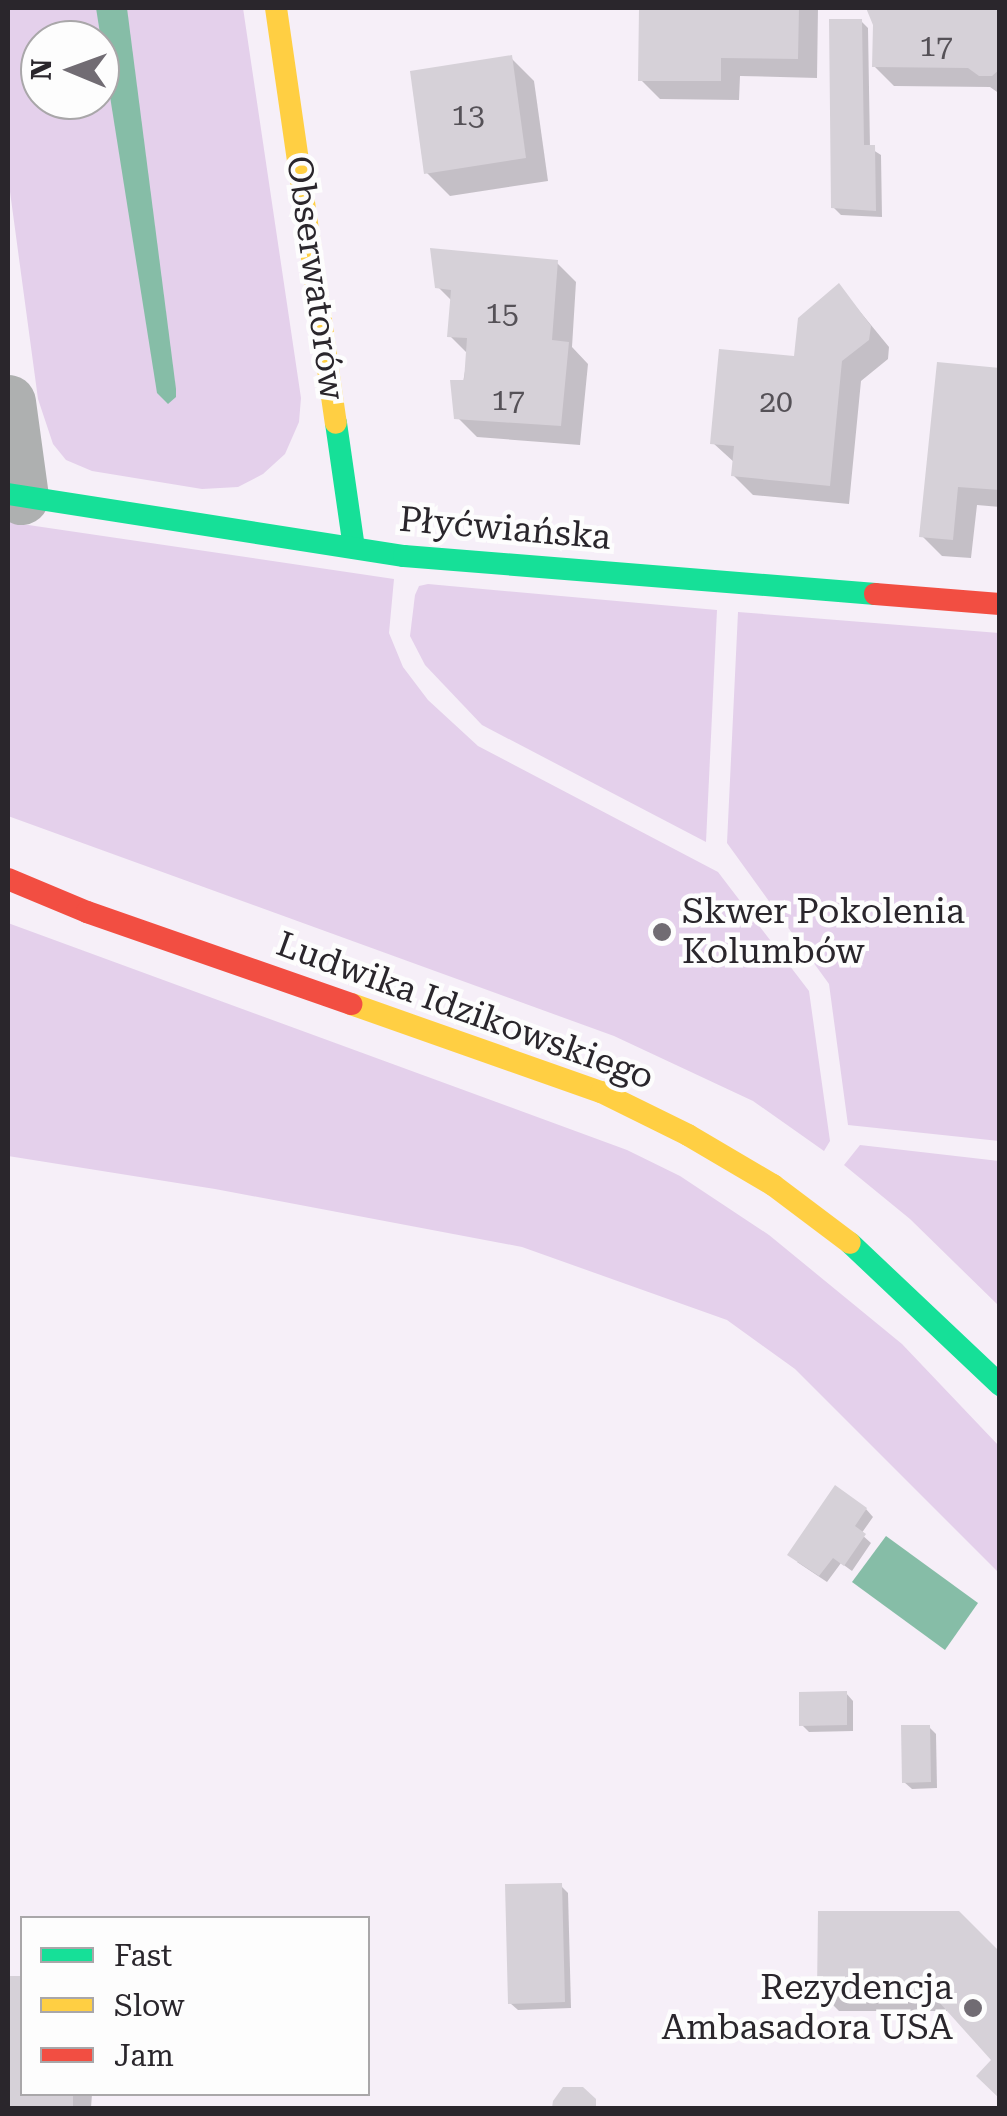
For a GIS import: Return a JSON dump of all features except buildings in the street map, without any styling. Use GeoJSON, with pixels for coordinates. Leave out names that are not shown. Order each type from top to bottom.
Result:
{"type":"FeatureCollection","features":[{"type":"Feature","properties":{"kind":"street","name":"Obserwatorów"},"geometry":{"type":"LineString","coordinates":[[276,8],[354,548]]}},
{"type":"Feature","properties":{"kind":"street"},"geometry":{"type":"LineString","coordinates":[[8,402],[14,496]]}},
{"type":"Feature","properties":{"kind":"street","name":"Płyćwiańska"},"geometry":{"type":"LineString","coordinates":[[14,496],[354,548],[729,585],[1000,604]]}},
{"type":"Feature","properties":{"kind":"street","name":"Ludwika Idzikowskiego"},"geometry":{"type":"LineString","coordinates":[[8,879],[87,912],[601,1092],[702,1142],[773,1184],[846,1240],[1000,1385]]}},
{"type":"Feature","properties":{"kind":"shaded area"},"geometry":{"type":"Polygon","coordinates":[[[8,8],[243,8],[301,398],[299,422],[285,454],[263,474],[238,487],[202,489],[92,471],[66,460],[53,444],[38,399],[8,177],[8,8]]]}},
{"type":"Feature","properties":{"kind":"shaded area"},"geometry":{"type":"Polygon","coordinates":[[[96,8],[127,8],[176,389],[176,397],[168,404],[157,393],[114,120],[120,120],[120,20],[98,20],[96,8]]]}},
{"type":"Feature","properties":{"kind":"shaded area"},"geometry":{"type":"Polygon","coordinates":[[[8,522],[394,579],[389,633],[403,667],[428,700],[478,746],[718,872],[809,991],[830,1141],[824,1151],[753,1101],[614,1036],[8,816],[8,522]]]}},
{"type":"Feature","properties":{"kind":"shaded area"},"geometry":{"type":"Polygon","coordinates":[[[419,586],[717,610],[706,842],[482,725],[425,665],[410,636],[415,595],[419,586]]]}},
{"type":"Feature","properties":{"kind":"shaded area"},"geometry":{"type":"Polygon","coordinates":[[[738,612],[999,633],[999,1141],[848,1125],[829,984],[727,843],[738,612]]]}},
{"type":"Feature","properties":{"kind":"shaded area"},"geometry":{"type":"Polygon","coordinates":[[[8,923],[627,1150],[680,1176],[769,1235],[902,1344],[999,1446],[999,1573],[795,1369],[727,1320],[522,1247],[215,1189],[8,1156],[8,923]]]}},
{"type":"Feature","properties":{"kind":"shaded area"},"geometry":{"type":"Polygon","coordinates":[[[860,1145],[999,1161],[999,1306],[910,1219],[844,1165],[860,1145]]]}},
{"type":"Feature","properties":{"kind":"shaded area"},"geometry":{"type":"Polygon","coordinates":[[[886,1536],[978,1603],[945,1650],[852,1582],[886,1536]]]}},
{"type":"Feature","properties":{"kind":"traffic: fast"},"geometry":{"type":"LineString","coordinates":[[336,423],[354,548]]}},
{"type":"Feature","properties":{"kind":"traffic: fast"},"geometry":{"type":"LineString","coordinates":[[8,494],[404,556],[875,594]]}},
{"type":"Feature","properties":{"kind":"traffic: fast"},"geometry":{"type":"LineString","coordinates":[[850,1243],[1000,1385]]}},
{"type":"Feature","properties":{"kind":"traffic: slow"},"geometry":{"type":"LineString","coordinates":[[276,8],[336,423]]}},
{"type":"Feature","properties":{"kind":"traffic: slow"},"geometry":{"type":"LineString","coordinates":[[351,1004],[601,1092],[688,1135],[773,1185],[850,1243]]}},
{"type":"Feature","properties":{"kind":"traffic: jam"},"geometry":{"type":"LineString","coordinates":[[875,594],[1000,604]]}},
{"type":"Feature","properties":{"kind":"traffic: jam"},"geometry":{"type":"LineString","coordinates":[[8,879],[87,912],[351,1004]]}},
{"type":"Feature","properties":{"kind":"place","name":"Skwer Pokolenia Kolumbów"},"geometry":{"type":"Point","coordinates":[662,932]}},
{"type":"Feature","properties":{"kind":"place","name":"Rezydencja Ambasadora USA"},"geometry":{"type":"Point","coordinates":[973,2008]}}]}
